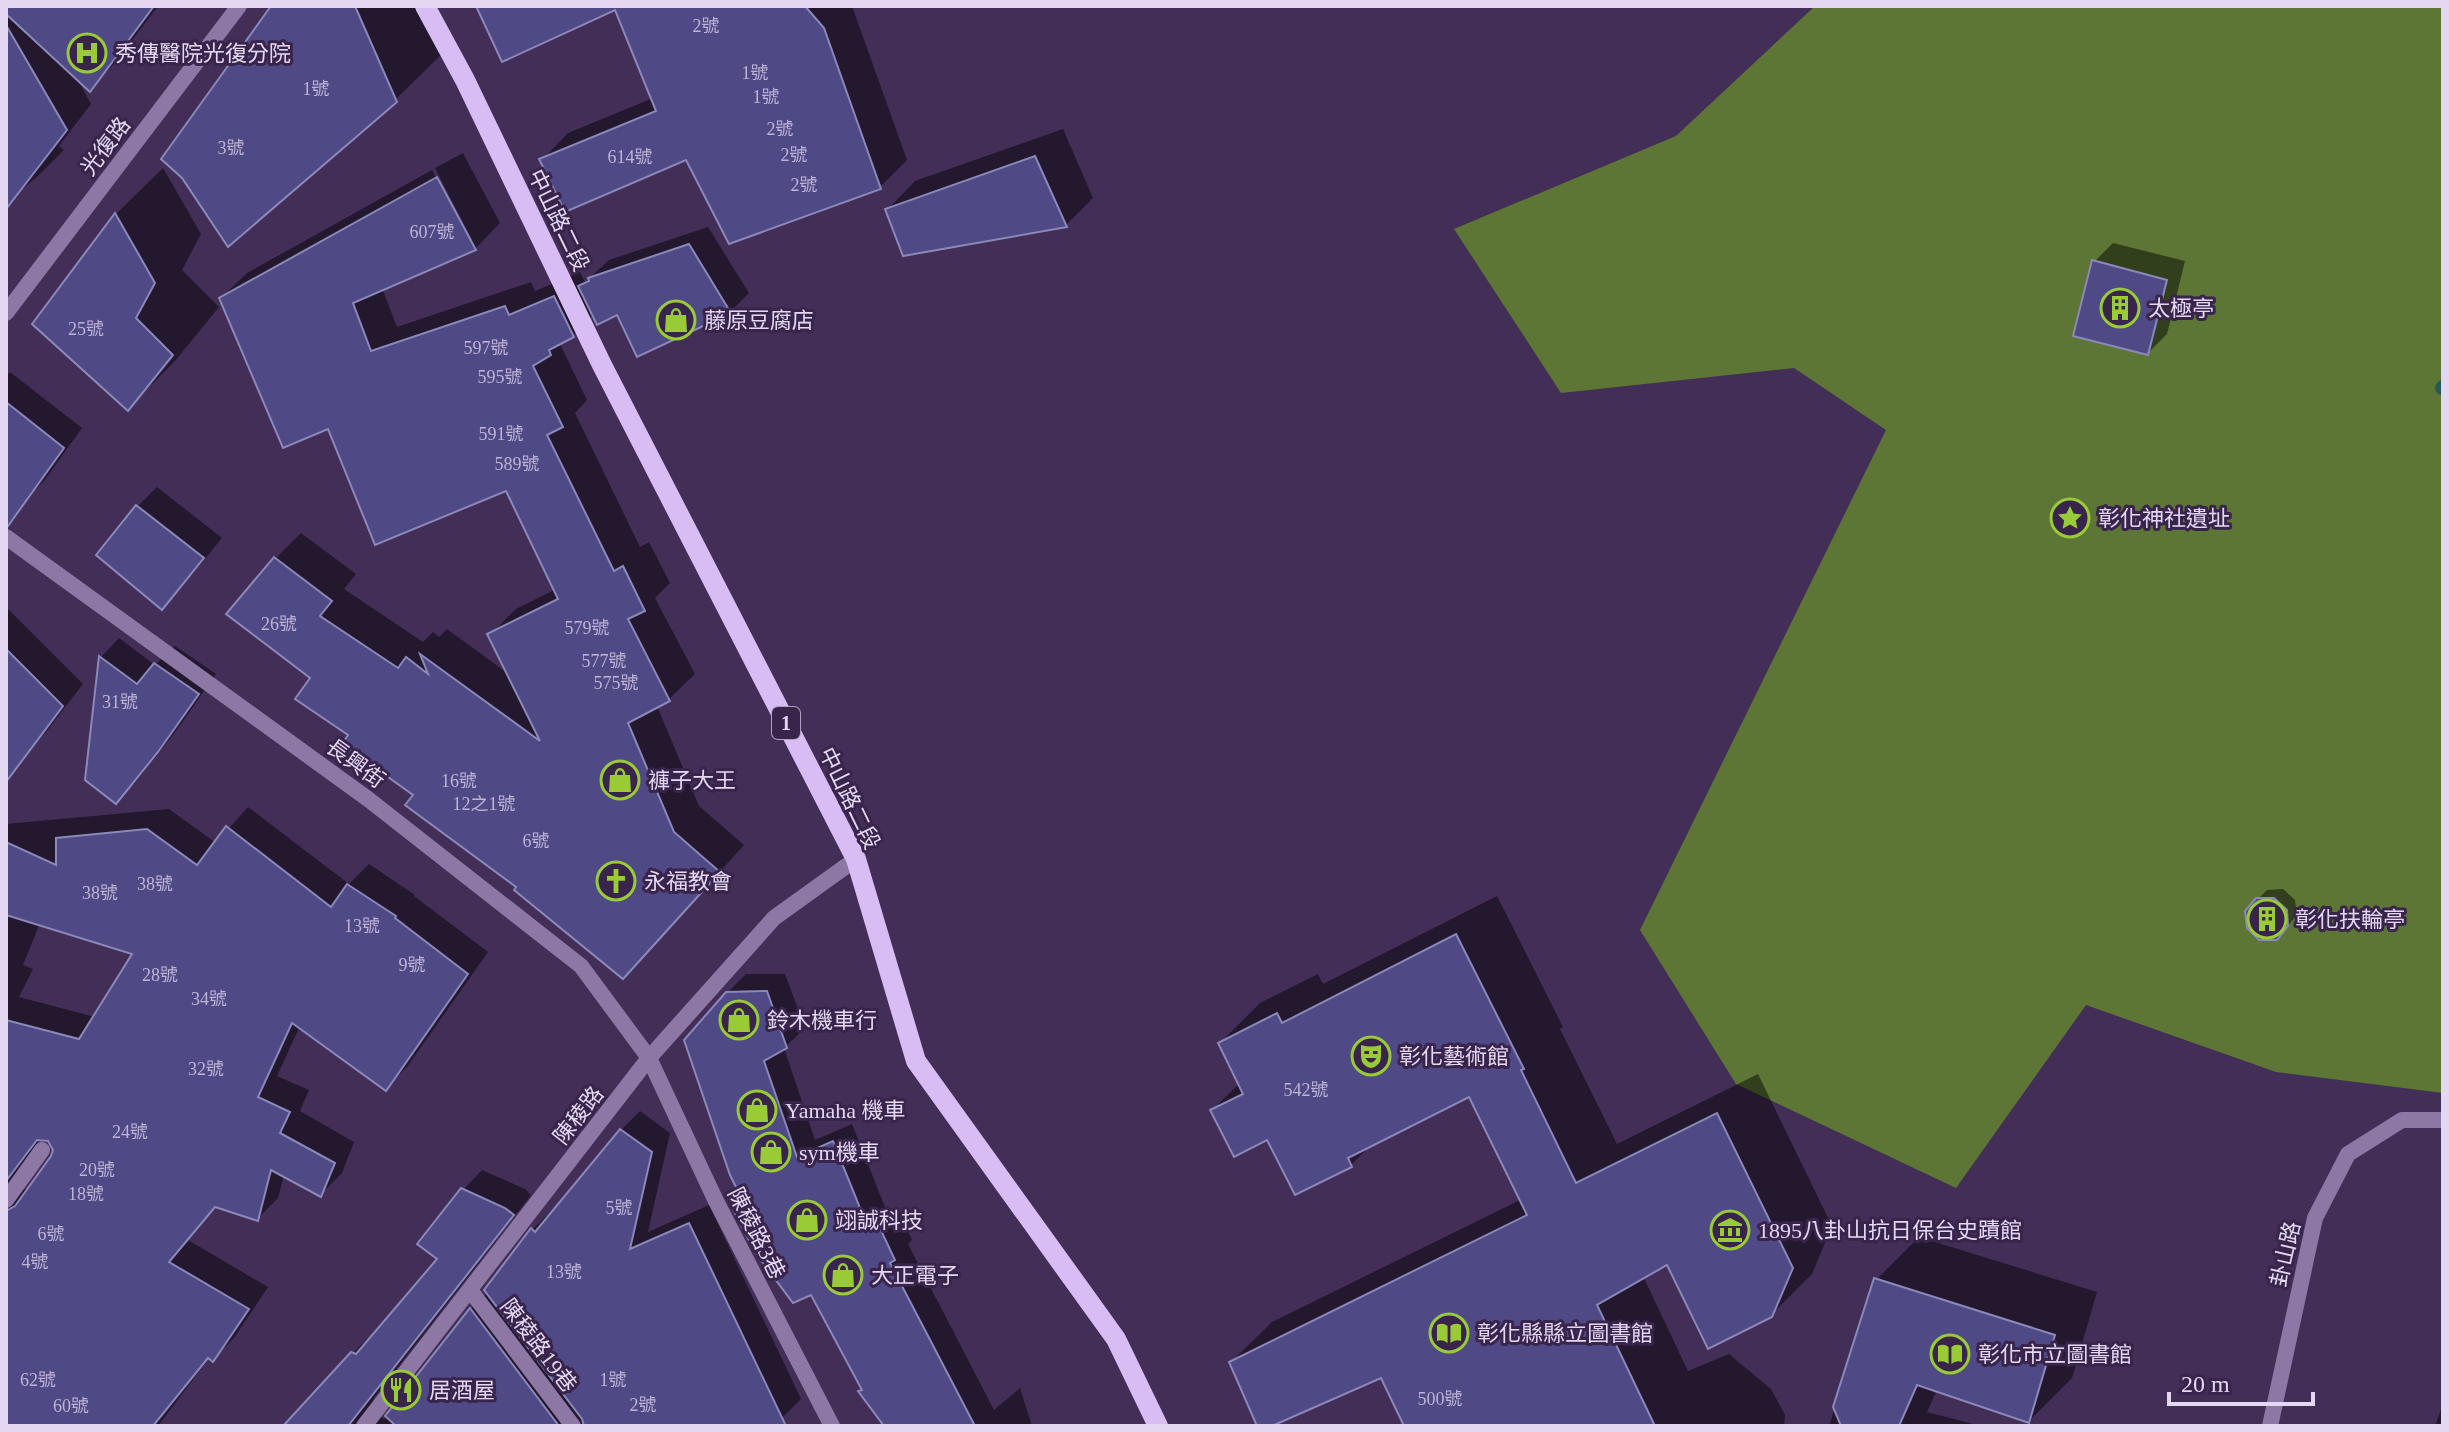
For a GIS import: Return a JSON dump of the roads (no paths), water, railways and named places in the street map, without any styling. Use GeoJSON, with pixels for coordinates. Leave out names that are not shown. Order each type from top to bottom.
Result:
{"type":"FeatureCollection","features":[{"type":"Feature","properties":{"kind":"main road","name":"中山路二段"},"geometry":{"type":"LineString","coordinates":[[425,6],[465,80],[602,365],[856,859],[916,1061],[1116,1339],[1158,1426]]}},
{"type":"Feature","properties":{"kind":"street","name":"光復路"},"geometry":{"type":"LineString","coordinates":[[6,313],[239,6]]}},
{"type":"Feature","properties":{"kind":"street","name":"長興街"},"geometry":{"type":"LineString","coordinates":[[6,537],[368,799],[581,966],[649,1058]]}},
{"type":"Feature","properties":{"kind":"street","name":"陳稜路"},"geometry":{"type":"LineString","coordinates":[[364,1426],[649,1058],[774,918],[856,859]]}},
{"type":"Feature","properties":{"kind":"street","name":"陳稜路3巷"},"geometry":{"type":"LineString","coordinates":[[649,1058],[715,1199],[832,1426]]}},
{"type":"Feature","properties":{"kind":"street","name":"卦山路"},"geometry":{"type":"LineString","coordinates":[[2270,1426],[2315,1218],[2348,1154],[2402,1120],[2443,1120]]}},
{"type":"Feature","properties":{"kind":"street"},"geometry":{"type":"LineString","coordinates":[[6,1200],[42,1150]]}},
{"type":"Feature","properties":{"kind":"street","name":"陳稜路19巷"},"geometry":{"type":"LineString","coordinates":[[470,1290],[573,1426]]}},
{"type":"Feature","properties":{"kind":"place","name":"秀傳醫院光復分院"},"geometry":{"type":"Point","coordinates":[87,53]}},
{"type":"Feature","properties":{"kind":"place","name":"太極亭"},"geometry":{"type":"Point","coordinates":[2120,308]}},
{"type":"Feature","properties":{"kind":"place","name":"藤原豆腐店"},"geometry":{"type":"Point","coordinates":[676,320]}},
{"type":"Feature","properties":{"kind":"place","name":"彰化神社遺址"},"geometry":{"type":"Point","coordinates":[2070,518]}},
{"type":"Feature","properties":{"kind":"place","name":"褲子大王"},"geometry":{"type":"Point","coordinates":[620,780]}},
{"type":"Feature","properties":{"kind":"place","name":"永福教會"},"geometry":{"type":"Point","coordinates":[616,881]}},
{"type":"Feature","properties":{"kind":"place","name":"彰化扶輪亭"},"geometry":{"type":"Point","coordinates":[2267,919]}},
{"type":"Feature","properties":{"kind":"place","name":"鈴木機車行"},"geometry":{"type":"Point","coordinates":[739,1020]}},
{"type":"Feature","properties":{"kind":"place","name":"彰化藝術館"},"geometry":{"type":"Point","coordinates":[1371,1056]}},
{"type":"Feature","properties":{"kind":"place","name":"Yamaha 機車"},"geometry":{"type":"Point","coordinates":[757,1110]}},
{"type":"Feature","properties":{"kind":"place","name":"sym機車"},"geometry":{"type":"Point","coordinates":[771,1152]}},
{"type":"Feature","properties":{"kind":"place","name":"翊誠科技"},"geometry":{"type":"Point","coordinates":[807,1220]}},
{"type":"Feature","properties":{"kind":"place","name":"1895八卦山抗日保台史蹟館"},"geometry":{"type":"Point","coordinates":[1730,1230]}},
{"type":"Feature","properties":{"kind":"place","name":"大正電子"},"geometry":{"type":"Point","coordinates":[843,1275]}},
{"type":"Feature","properties":{"kind":"place","name":"彰化縣縣立圖書館"},"geometry":{"type":"Point","coordinates":[1449,1333]}},
{"type":"Feature","properties":{"kind":"place","name":"彰化市立圖書館"},"geometry":{"type":"Point","coordinates":[1950,1354]}},
{"type":"Feature","properties":{"kind":"place","name":"居酒屋"},"geometry":{"type":"Point","coordinates":[401,1390]}}]}
